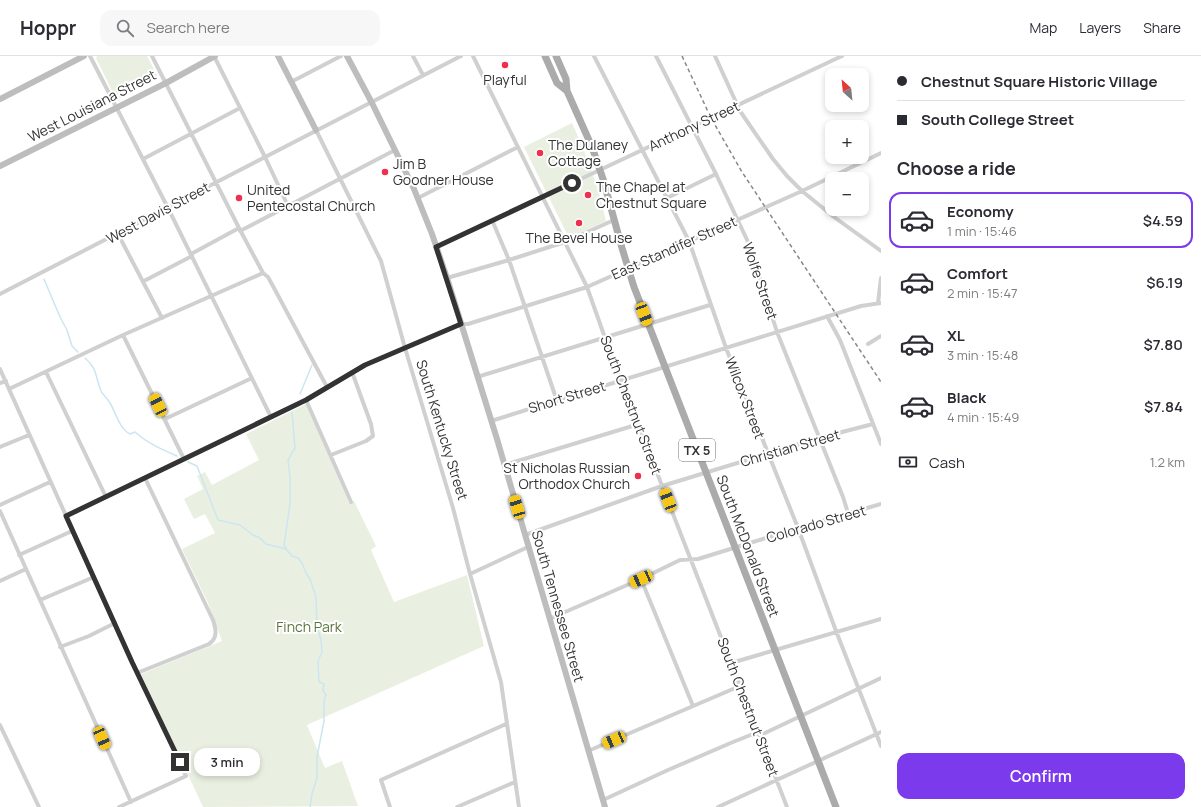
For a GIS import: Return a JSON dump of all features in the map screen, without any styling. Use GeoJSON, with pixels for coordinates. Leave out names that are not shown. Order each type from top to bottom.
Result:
{"type":"FeatureCollection","features":[{"type":"Feature","properties":{"kind":"main road","name":"South McDonald Street"},"geometry":{"type":"LineString","coordinates":[[545,56],[558,83],[567,91]]}},
{"type":"Feature","properties":{"kind":"main road","name":"South McDonald Street"},"geometry":{"type":"LineString","coordinates":[[556,56],[566,79],[567,91],[600,170],[628,269],[774,650],[836,807]]}},
{"type":"Feature","properties":{"kind":"street"},"geometry":{"type":"LineString","coordinates":[[0,99],[84,56]]}},
{"type":"Feature","properties":{"kind":"street"},"geometry":{"type":"LineString","coordinates":[[90,56],[192,255],[271,417]]}},
{"type":"Feature","properties":{"kind":"street"},"geometry":{"type":"LineString","coordinates":[[152,56],[240,230],[263,272],[268,277],[327,387]]}},
{"type":"Feature","properties":{"kind":"street"},"geometry":{"type":"LineString","coordinates":[[215,56],[288,206]]}},
{"type":"Feature","properties":{"kind":"street","name":"West Louisiana Street"},"geometry":{"type":"LineString","coordinates":[[0,166],[166,83],[215,56]]}},
{"type":"Feature","properties":{"kind":"street","name":"South Kentucky Street"},"geometry":{"type":"LineString","coordinates":[[278,56],[381,261],[405,348],[453,508],[501,682],[519,807]]}},
{"type":"Feature","properties":{"kind":"street"},"geometry":{"type":"LineString","coordinates":[[291,82],[341,56]]}},
{"type":"Feature","properties":{"kind":"street","name":"South Tennessee Street"},"geometry":{"type":"LineString","coordinates":[[347,56],[372,103],[418,198],[447,278],[491,421],[605,807]]}},
{"type":"Feature","properties":{"kind":"street"},"geometry":{"type":"LineString","coordinates":[[413,56],[424,75]]}},
{"type":"Feature","properties":{"kind":"street","name":"West Davis Street"},"geometry":{"type":"LineString","coordinates":[[0,294],[461,56]]}},
{"type":"Feature","properties":{"kind":"street","name":"South Chestnut Street"},"geometry":{"type":"LineString","coordinates":[[473,56],[587,287],[690,560],[787,807]]}},
{"type":"Feature","properties":{"kind":"street","name":"Wilcox Street"},"geometry":{"type":"LineString","coordinates":[[594,56],[689,241],[726,348],[767,454],[798,528],[881,746]]}},
{"type":"Feature","properties":{"kind":"street","name":"Wolfe Street"},"geometry":{"type":"LineString","coordinates":[[656,56],[716,174],[749,244],[777,332],[848,513]]}},
{"type":"Feature","properties":{"kind":"street"},"geometry":{"type":"LineString","coordinates":[[715,56],[737,106],[773,159],[802,191],[834,217],[881,251]]}},
{"type":"Feature","properties":{"kind":"street","name":"Anthony Street"},"geometry":{"type":"LineString","coordinates":[[436,247],[842,56]]}},
{"type":"Feature","properties":{"kind":"street"},"geometry":{"type":"LineString","coordinates":[[143,159],[240,108]]}},
{"type":"Feature","properties":{"kind":"street"},"geometry":{"type":"LineString","coordinates":[[418,198],[518,147]]}},
{"type":"Feature","properties":{"kind":"street"},"geometry":{"type":"LineString","coordinates":[[144,281],[395,150]]}},
{"type":"Feature","properties":{"kind":"street","name":"East Standifer Street"},"geometry":{"type":"LineString","coordinates":[[66,516],[306,400],[352,372],[405,348],[461,324],[468,324],[587,287],[881,154]]}},
{"type":"Feature","properties":{"kind":"street"},"geometry":{"type":"LineString","coordinates":[[667,198],[716,174]]}},
{"type":"Feature","properties":{"kind":"street"},"geometry":{"type":"LineString","coordinates":[[492,220],[509,260],[557,400]]}},
{"type":"Feature","properties":{"kind":"street"},"geometry":{"type":"LineString","coordinates":[[447,278],[565,242],[615,220]]}},
{"type":"Feature","properties":{"kind":"street"},"geometry":{"type":"LineString","coordinates":[[118,234],[144,281],[162,318]]}},
{"type":"Feature","properties":{"kind":"street"},"geometry":{"type":"LineString","coordinates":[[10,390],[123,335],[263,272]]}},
{"type":"Feature","properties":{"kind":"street"},"geometry":{"type":"LineString","coordinates":[[879,303],[881,278]]}},
{"type":"Feature","properties":{"kind":"street","name":"Short Street"},"geometry":{"type":"LineString","coordinates":[[491,421],[827,316],[865,305],[879,303]]}},
{"type":"Feature","properties":{"kind":"street"},"geometry":{"type":"LineString","coordinates":[[477,377],[710,305]]}},
{"type":"Feature","properties":{"kind":"street"},"geometry":{"type":"LineString","coordinates":[[827,316],[840,340],[881,444]]}},
{"type":"Feature","properties":{"kind":"street"},"geometry":{"type":"LineString","coordinates":[[123,335],[184,459]]}},
{"type":"Feature","properties":{"kind":"street"},"geometry":{"type":"LineString","coordinates":[[868,344],[881,336]]}},
{"type":"Feature","properties":{"kind":"street"},"geometry":{"type":"LineString","coordinates":[[0,369],[72,531],[186,776],[119,807]]}},
{"type":"Feature","properties":{"kind":"street"},"geometry":{"type":"LineString","coordinates":[[46,372],[106,497]]}},
{"type":"Feature","properties":{"kind":"street"},"geometry":{"type":"LineString","coordinates":[[331,456],[366,441],[373,436],[371,424],[352,372]]}},
{"type":"Feature","properties":{"kind":"street"},"geometry":{"type":"LineString","coordinates":[[165,419],[252,378]]}},
{"type":"Feature","properties":{"kind":"street"},"geometry":{"type":"LineString","coordinates":[[0,383],[6,381]]}},
{"type":"Feature","properties":{"kind":"street"},"geometry":{"type":"LineString","coordinates":[[306,400],[351,502]]}},
{"type":"Feature","properties":{"kind":"street"},"geometry":{"type":"LineString","coordinates":[[504,465],[639,424]]}},
{"type":"Feature","properties":{"kind":"street","name":"Christian Street"},"geometry":{"type":"LineString","coordinates":[[525,535],[662,486],[819,438],[873,424]]}},
{"type":"Feature","properties":{"kind":"street"},"geometry":{"type":"LineString","coordinates":[[0,447],[29,435]]}},
{"type":"Feature","properties":{"kind":"street"},"geometry":{"type":"LineString","coordinates":[[137,673],[209,644],[216,636],[213,620],[145,478]]}},
{"type":"Feature","properties":{"kind":"street"},"geometry":{"type":"LineString","coordinates":[[0,505],[50,482]]}},
{"type":"Feature","properties":{"kind":"street","name":"Colorado Street"},"geometry":{"type":"LineString","coordinates":[[549,619],[641,579],[680,560],[698,559],[881,504]]}},
{"type":"Feature","properties":{"kind":"street"},"geometry":{"type":"LineString","coordinates":[[0,511],[131,802]]}},
{"type":"Feature","properties":{"kind":"street"},"geometry":{"type":"LineString","coordinates":[[19,555],[72,531]]}},
{"type":"Feature","properties":{"kind":"street"},"geometry":{"type":"LineString","coordinates":[[470,574],[528,547]]}},
{"type":"Feature","properties":{"kind":"street"},"geometry":{"type":"LineString","coordinates":[[0,581],[26,569]]}},
{"type":"Feature","properties":{"kind":"street"},"geometry":{"type":"LineString","coordinates":[[40,600],[94,577]]}},
{"type":"Feature","properties":{"kind":"street"},"geometry":{"type":"LineString","coordinates":[[641,579],[693,706]]}},
{"type":"Feature","properties":{"kind":"street"},"geometry":{"type":"LineString","coordinates":[[731,663],[881,619]]}},
{"type":"Feature","properties":{"kind":"street"},"geometry":{"type":"LineString","coordinates":[[60,647],[89,636],[115,623]]}},
{"type":"Feature","properties":{"kind":"street"},"geometry":{"type":"LineString","coordinates":[[603,800],[733,742],[753,734],[765,733],[881,678]]}},
{"type":"Feature","properties":{"kind":"street"},"geometry":{"type":"LineString","coordinates":[[588,751],[740,686]]}},
{"type":"Feature","properties":{"kind":"street"},"geometry":{"type":"LineString","coordinates":[[390,807],[381,780],[506,724]]}},
{"type":"Feature","properties":{"kind":"street"},"geometry":{"type":"LineString","coordinates":[[0,725],[2,735],[39,807]]}},
{"type":"Feature","properties":{"kind":"street"},"geometry":{"type":"LineString","coordinates":[[718,807],[881,732]]}},
{"type":"Feature","properties":{"kind":"street"},"geometry":{"type":"LineString","coordinates":[[457,807],[515,782]]}},
{"type":"Feature","properties":{"kind":"green space"},"geometry":{"type":"Polygon","coordinates":[[[97,56],[147,56],[158,77],[157,79],[120,98],[115,97],[96,58],[97,56]]]}},
{"type":"Feature","properties":{"kind":"green space"},"geometry":{"type":"Polygon","coordinates":[[[572,123],[592,171],[606,221],[569,238],[524,147],[572,123]]]}},
{"type":"Feature","properties":{"kind":"green space","name":"Finch Park"},"geometry":{"type":"Polygon","coordinates":[[[306,404],[349,503],[354,501],[376,546],[371,550],[394,602],[467,575],[484,646],[307,725],[325,768],[342,761],[358,806],[203,807],[141,674],[222,641],[208,603],[182,549],[215,533],[205,514],[194,519],[184,499],[203,489],[197,476],[205,472],[212,485],[259,460],[246,434],[306,404]]]}},
{"type":"Feature","properties":{"kind":"waterway"},"geometry":{"type":"LineString","coordinates":[[44,279],[67,330],[72,346],[78,352]]}},
{"type":"Feature","properties":{"kind":"waterway"},"geometry":{"type":"LineString","coordinates":[[85,358],[92,366],[101,391],[112,407],[123,428],[130,434],[135,432],[150,443],[177,456]]}},
{"type":"Feature","properties":{"kind":"waterway"},"geometry":{"type":"LineString","coordinates":[[300,394],[312,365]]}},
{"type":"Feature","properties":{"kind":"waterway"},"geometry":{"type":"LineString","coordinates":[[286,548],[284,545],[290,504],[288,460],[295,448],[292,412]]}},
{"type":"Feature","properties":{"kind":"waterway"},"geometry":{"type":"LineString","coordinates":[[188,462],[197,466],[218,520],[240,525],[253,535],[260,538],[266,544],[286,549],[292,556],[298,558],[310,579],[316,597],[317,627],[321,640],[322,652],[318,661],[319,682],[324,684],[323,691],[326,695],[324,701],[324,721],[317,757],[317,778],[310,807]]}},
{"type":"Feature","properties":{"kind":"railway"},"geometry":{"type":"LineString","coordinates":[[682,56],[711,118],[742,172],[881,382]]}},
{"type":"Feature","properties":{"kind":"place","name":"Playful"},"geometry":{"type":"Point","coordinates":[505,65]}},
{"type":"Feature","properties":{"kind":"place","name":"The Dulaney Cottage"},"geometry":{"type":"Point","coordinates":[540,153]}},
{"type":"Feature","properties":{"kind":"place","name":"Jim B Goodner House"},"geometry":{"type":"Point","coordinates":[385,172]}},
{"type":"Feature","properties":{"kind":"place","name":"The Chapel at Chestnut Square"},"geometry":{"type":"Point","coordinates":[588,195]}},
{"type":"Feature","properties":{"kind":"place","name":"United Pentecostal Church"},"geometry":{"type":"Point","coordinates":[239,198]}},
{"type":"Feature","properties":{"kind":"place","name":"The Bevel House"},"geometry":{"type":"Point","coordinates":[579,223]}},
{"type":"Feature","properties":{"kind":"place","name":"St Nicholas Russian Orthodox Church"},"geometry":{"type":"Point","coordinates":[638,476]}},
{"type":"Feature","properties":{"kind":"route"},"geometry":{"type":"LineString","coordinates":[[180,762],[132,662],[66,516],[306,400],[365,365],[461,324],[436,247],[572,183]]}}]}
